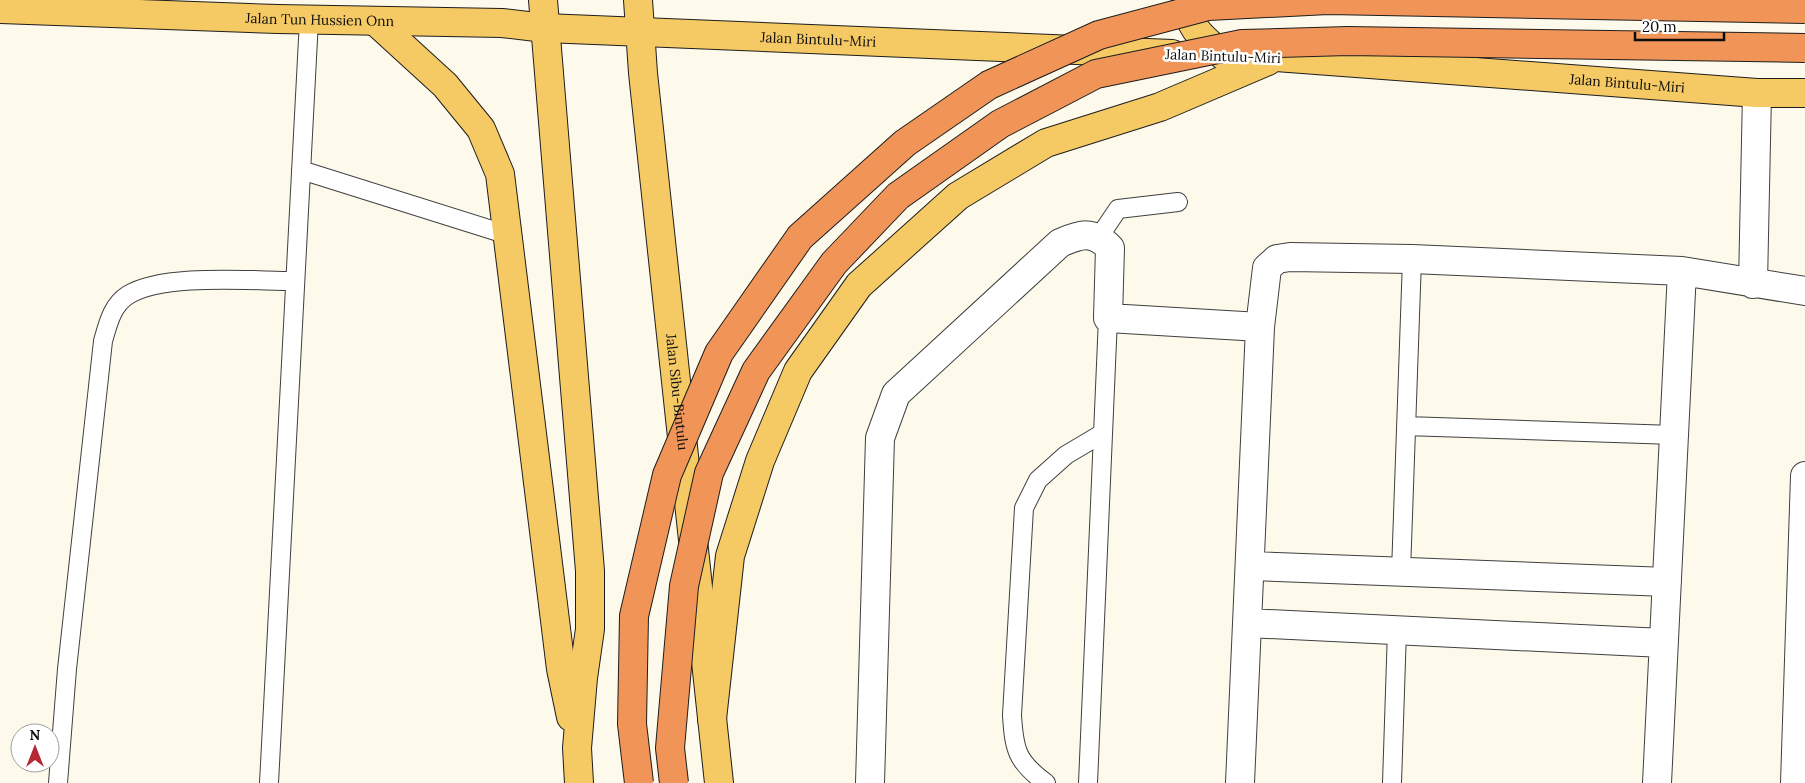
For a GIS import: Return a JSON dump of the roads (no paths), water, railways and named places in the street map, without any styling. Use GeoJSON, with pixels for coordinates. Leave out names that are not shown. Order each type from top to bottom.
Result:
{"type":"FeatureCollection","features":[{"type":"Feature","properties":{"kind":"highway"},"geometry":{"type":"LineString","coordinates":[[639,783],[632,724],[634,616],[667,475],[719,353],[800,237],[905,143],[989,85],[1099,35],[1208,6],[1328,0],[1805,9]]}},
{"type":"Feature","properties":{"kind":"highway"},"geometry":{"type":"LineString","coordinates":[[674,783],[670,748],[684,586],[709,473],[756,371],[834,263],[898,196],[1000,124],[1096,74],[1242,44],[1348,41],[1805,48]]}},
{"type":"Feature","properties":{"kind":"main road"},"geometry":{"type":"LineString","coordinates":[[543,0],[590,571],[590,629],[583,678],[577,748],[579,783]]}},
{"type":"Feature","properties":{"kind":"main road","name":"Jalan Sibu-Bintulu"},"geometry":{"type":"LineString","coordinates":[[638,0],[719,783]]}},
{"type":"Feature","properties":{"kind":"main road"},"geometry":{"type":"LineString","coordinates":[[1186,0],[1189,18],[1195,30],[1224,56]]}},
{"type":"Feature","properties":{"kind":"main road","name":"Jalan Tun Hussien Onn"},"geometry":{"type":"LineString","coordinates":[[0,10],[310,20],[502,23],[545,28],[640,31]]}},
{"type":"Feature","properties":{"kind":"main road"},"geometry":{"type":"LineString","coordinates":[[375,21],[445,85],[481,129],[500,174],[561,669],[577,748]]}},
{"type":"Feature","properties":{"kind":"main road","name":"Jalan Bintulu-Miri"},"geometry":{"type":"LineString","coordinates":[[640,31],[1276,57],[1757,93],[1805,93]]}},
{"type":"Feature","properties":{"kind":"main road"},"geometry":{"type":"LineString","coordinates":[[712,719],[730,556],[760,461],[798,371],[859,284],[958,196],[1046,143],[1160,108],[1276,57]]}},
{"type":"Feature","properties":{"kind":"street"},"geometry":{"type":"LineString","coordinates":[[1753,284],[1757,93]]}},
{"type":"Feature","properties":{"kind":"street"},"geometry":{"type":"LineString","coordinates":[[870,783],[880,438],[896,394],[1060,243],[1079,235],[1099,237],[1110,248],[1108,318],[1260,327]]}},
{"type":"Feature","properties":{"kind":"street"},"geometry":{"type":"LineString","coordinates":[[1240,783],[1260,327],[1268,268],[1277,259],[1290,257],[1412,260],[1682,271],[1805,291]]}},
{"type":"Feature","properties":{"kind":"street"},"geometry":{"type":"LineString","coordinates":[[1656,783],[1682,271]]}},
{"type":"Feature","properties":{"kind":"street"},"geometry":{"type":"LineString","coordinates":[[1795,783],[1802,667],[1805,476]]}},
{"type":"Feature","properties":{"kind":"street"},"geometry":{"type":"LineString","coordinates":[[1250,566],[1667,582]]}},
{"type":"Feature","properties":{"kind":"street"},"geometry":{"type":"LineString","coordinates":[[1247,623],[1663,643]]}},
{"type":"Feature","properties":{"kind":"lane"},"geometry":{"type":"LineString","coordinates":[[269,783],[300,170],[310,20]]}},
{"type":"Feature","properties":{"kind":"lane"},"geometry":{"type":"LineString","coordinates":[[300,170],[508,235]]}},
{"type":"Feature","properties":{"kind":"lane"},"geometry":{"type":"LineString","coordinates":[[1099,237],[1118,209],[1178,202]]}},
{"type":"Feature","properties":{"kind":"lane"},"geometry":{"type":"LineString","coordinates":[[1401,572],[1412,260]]}},
{"type":"Feature","properties":{"kind":"lane"},"geometry":{"type":"LineString","coordinates":[[58,783],[68,659],[103,341],[110,314],[126,296],[149,286],[170,282],[295,281]]}},
{"type":"Feature","properties":{"kind":"lane"},"geometry":{"type":"LineString","coordinates":[[1088,783],[1108,318]]}},
{"type":"Feature","properties":{"kind":"lane"},"geometry":{"type":"LineString","coordinates":[[1406,426],[1674,435]]}},
{"type":"Feature","properties":{"kind":"lane"},"geometry":{"type":"LineString","coordinates":[[1046,783],[1027,769],[1014,742],[1012,715],[1024,508],[1038,480],[1066,455],[1103,433]]}},
{"type":"Feature","properties":{"kind":"lane"},"geometry":{"type":"LineString","coordinates":[[1392,783],[1398,630]]}}]}
